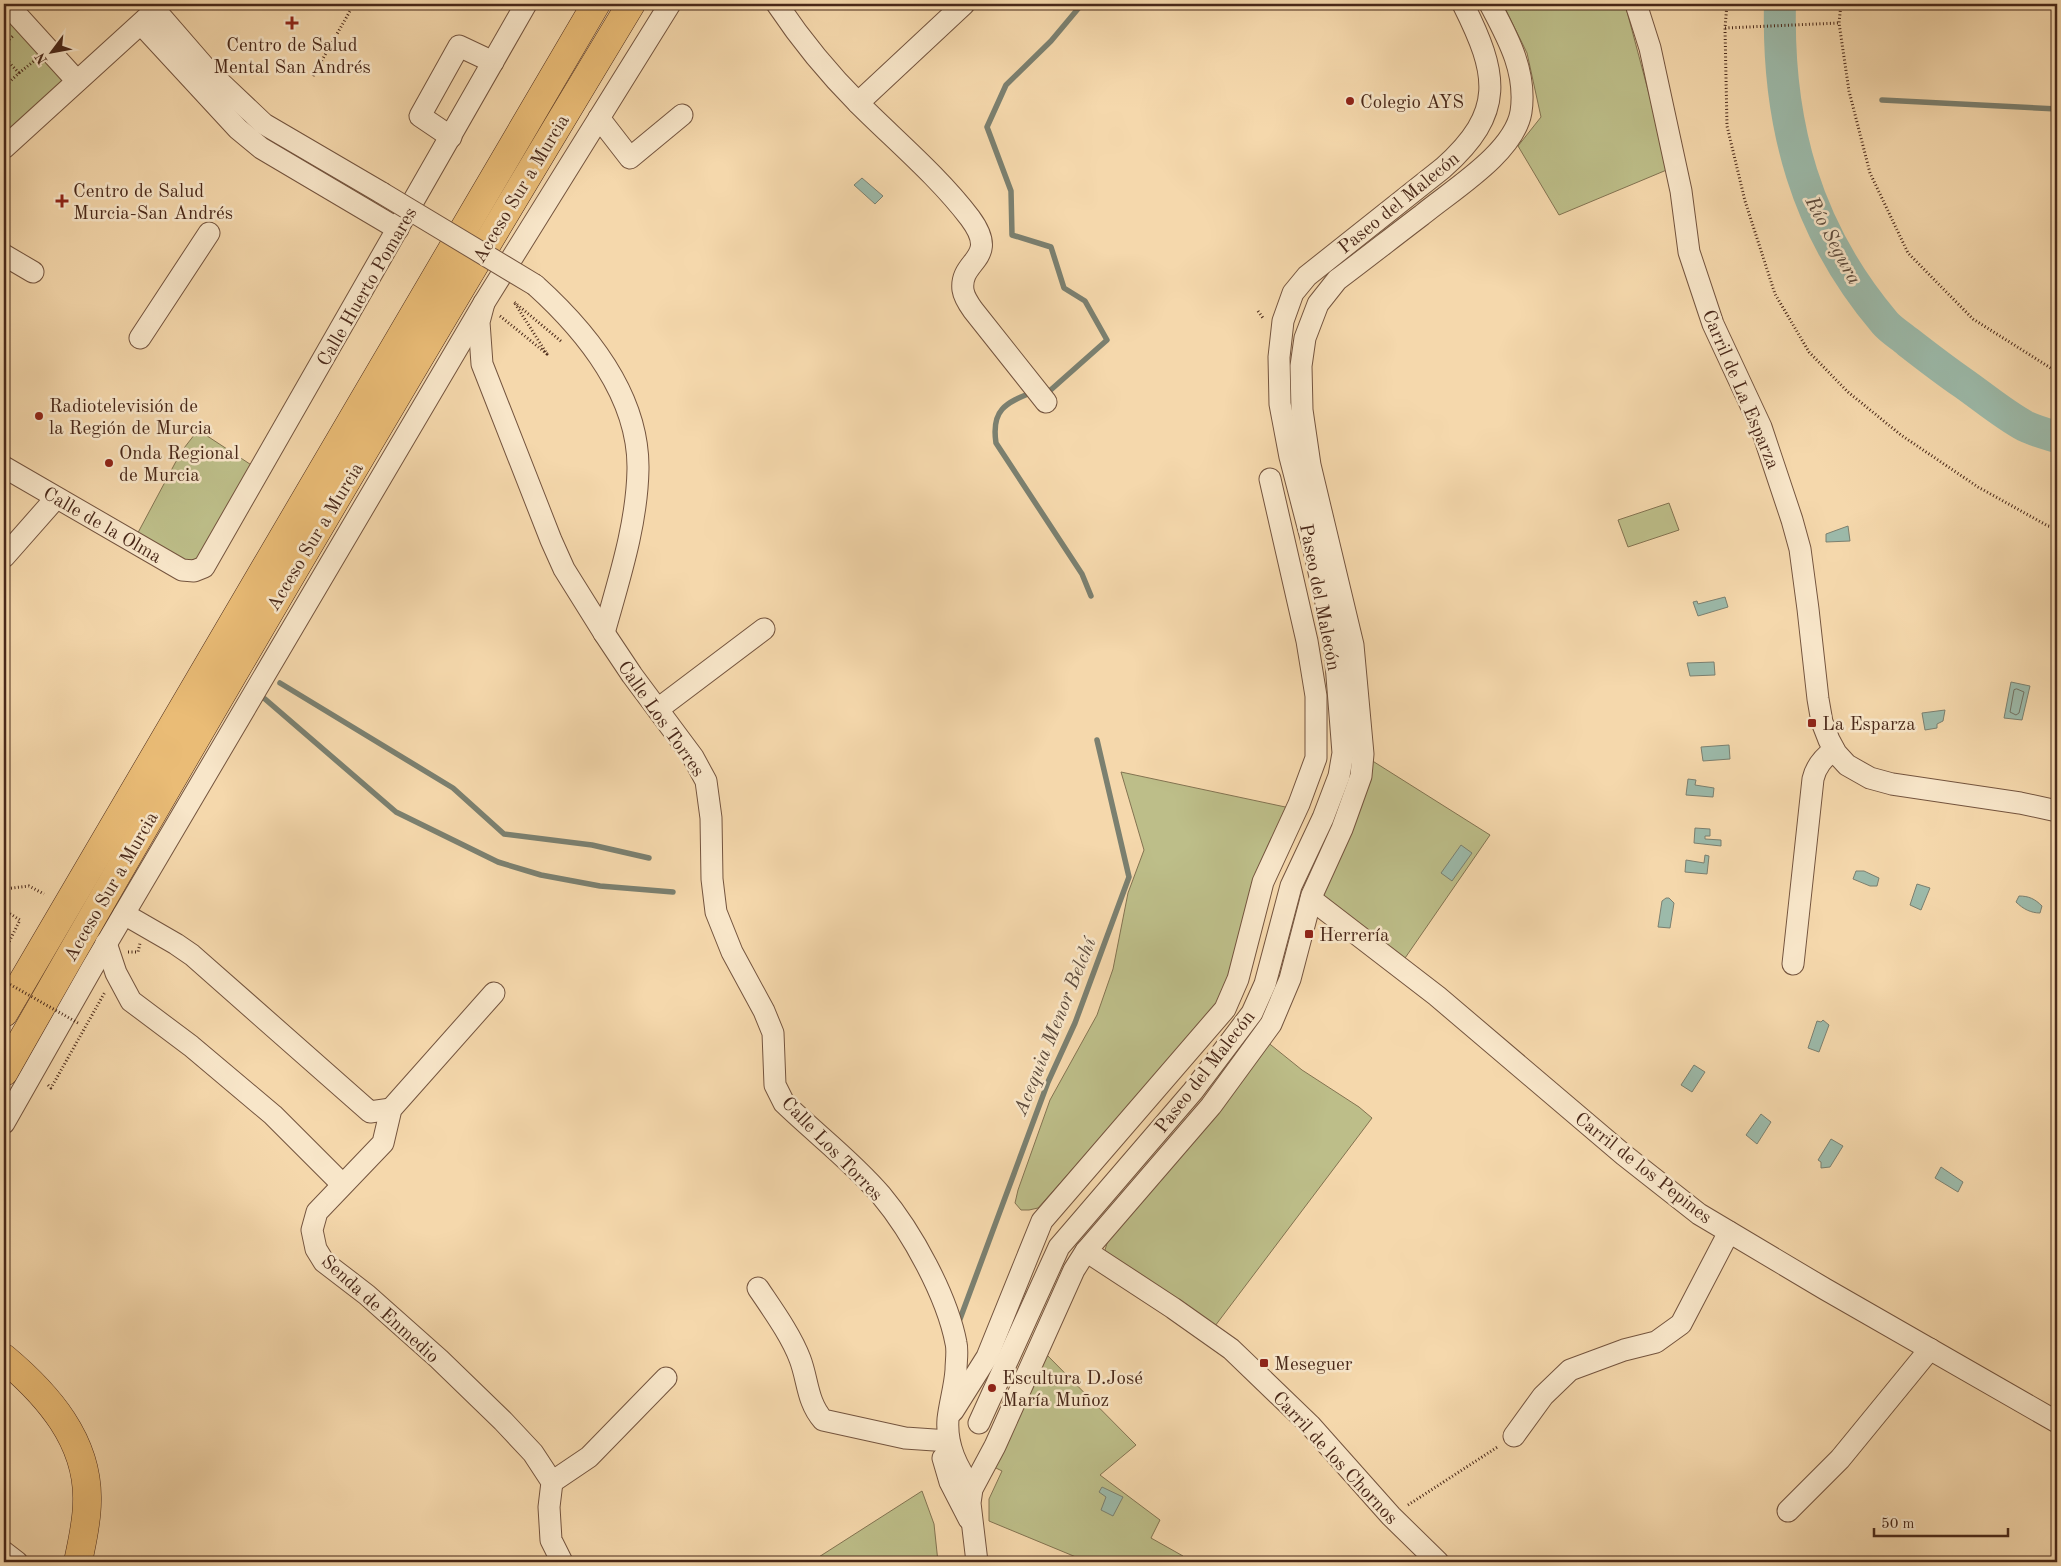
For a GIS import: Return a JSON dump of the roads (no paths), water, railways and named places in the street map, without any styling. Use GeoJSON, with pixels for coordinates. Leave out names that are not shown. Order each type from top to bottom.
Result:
{"type":"FeatureCollection","features":[{"type":"Feature","properties":{"kind":"main road","name":"Acceso Sur a Murcia"},"geometry":{"type":"LineString","coordinates":[[4,1013],[596,4]]}},
{"type":"Feature","properties":{"kind":"main road","name":"Acceso Sur a Murcia"},"geometry":{"type":"LineString","coordinates":[[4,1072],[255,636],[499,222],[631,4]]}},
{"type":"Feature","properties":{"kind":"main road"},"geometry":{"type":"LineString","coordinates":[[4,1358],[24,1375],[60,1414],[80,1457],[86,1478],[88,1500],[78,1562]]}},
{"type":"Feature","properties":{"kind":"street"},"geometry":{"type":"LineString","coordinates":[[7,4],[77,80]]}},
{"type":"Feature","properties":{"kind":"street","name":"Calle Huerto Pomares"},"geometry":{"type":"LineString","coordinates":[[204,567],[526,4]]}},
{"type":"Feature","properties":{"kind":"street"},"geometry":{"type":"LineString","coordinates":[[4,1123],[106,943],[444,369],[670,4]]}},
{"type":"Feature","properties":{"kind":"street"},"geometry":{"type":"LineString","coordinates":[[777,4],[803,42],[829,73],[906,149],[970,218],[979,234],[982,248],[963,282],[964,296],[972,310],[1046,402]]}},
{"type":"Feature","properties":{"kind":"street"},"geometry":{"type":"LineString","coordinates":[[858,103],[964,4]]}},
{"type":"Feature","properties":{"kind":"street","name":"Paseo del Malecón"},"geometry":{"type":"LineString","coordinates":[[979,1423],[1059,1247],[1193,1091],[1252,1013],[1265,984],[1291,886],[1323,818],[1336,784],[1343,753],[1336,655],[1314,550],[1284,432],[1280,404],[1279,368],[1282,330],[1293,293],[1307,276],[1443,168],[1464,148],[1479,128],[1488,108],[1490,84],[1488,67],[1480,40],[1463,4]]}},
{"type":"Feature","properties":{"kind":"street"},"geometry":{"type":"LineString","coordinates":[[977,1562],[970,1503],[972,1489],[996,1446],[1074,1270],[1086,1251],[1211,1106],[1264,1035],[1279,1009],[1288,987],[1311,899],[1349,812],[1359,784],[1363,761],[1353,645],[1310,465],[1302,422],[1301,373],[1305,338],[1318,304],[1337,280],[1482,167],[1506,142],[1514,129],[1520,114],[1522,97],[1521,77],[1514,50],[1490,4]]}},
{"type":"Feature","properties":{"kind":"street","name":"Carril de La Esparza"},"geometry":{"type":"LineString","coordinates":[[1636,4],[1650,48],[1677,172],[1689,252],[1713,324],[1761,427],[1800,549],[1818,699],[1822,722],[1834,750],[1852,769],[1877,780],[1892,784],[2020,803],[2057,811]]}},
{"type":"Feature","properties":{"kind":"street"},"geometry":{"type":"LineString","coordinates":[[4,148],[152,10]]}},
{"type":"Feature","properties":{"kind":"street"},"geometry":{"type":"LineString","coordinates":[[152,10],[208,72],[264,124],[535,285],[560,307],[593,346],[620,393],[635,442],[638,468],[628,544],[604,633]]}},
{"type":"Feature","properties":{"kind":"street"},"geometry":{"type":"LineString","coordinates":[[152,10],[238,129],[261,148],[398,230]]}},
{"type":"Feature","properties":{"kind":"street"},"geometry":{"type":"LineString","coordinates":[[450,137],[420,116],[459,46],[493,62]]}},
{"type":"Feature","properties":{"kind":"street"},"geometry":{"type":"LineString","coordinates":[[599,118],[630,158],[682,115]]}},
{"type":"Feature","properties":{"kind":"street"},"geometry":{"type":"LineString","coordinates":[[140,338],[209,233]]}},
{"type":"Feature","properties":{"kind":"street"},"geometry":{"type":"LineString","coordinates":[[4,255],[33,272]]}},
{"type":"Feature","properties":{"kind":"street","name":"Calle Los Torres"},"geometry":{"type":"LineString","coordinates":[[484,303],[478,322],[482,364],[550,540],[564,569],[604,633],[693,756],[706,781],[711,818],[712,879],[716,912],[732,952],[764,1011],[773,1033],[776,1085],[784,1103],[881,1195],[904,1226],[934,1280],[949,1317],[957,1346],[955,1382],[948,1419]]}},
{"type":"Feature","properties":{"kind":"street"},"geometry":{"type":"LineString","coordinates":[[444,369],[455,360],[467,356],[472,356],[482,364]]}},
{"type":"Feature","properties":{"kind":"street","name":"Calle de la Olma"},"geometry":{"type":"LineString","coordinates":[[4,467],[182,570],[194,571],[204,567]]}},
{"type":"Feature","properties":{"kind":"street"},"geometry":{"type":"LineString","coordinates":[[972,1489],[958,1469],[942,1431],[987,1357],[1042,1221],[1225,1009],[1238,979],[1263,882],[1299,804],[1316,758],[1316,696],[1307,641],[1270,479]]}},
{"type":"Feature","properties":{"kind":"street"},"geometry":{"type":"LineString","coordinates":[[4,557],[56,498]]}},
{"type":"Feature","properties":{"kind":"street"},"geometry":{"type":"LineString","coordinates":[[658,709],[764,629]]}},
{"type":"Feature","properties":{"kind":"street"},"geometry":{"type":"LineString","coordinates":[[1793,964],[1813,779],[1815,770],[1824,758],[1834,750]]}},
{"type":"Feature","properties":{"kind":"street","name":"Carril de los Pepines"},"geometry":{"type":"LineString","coordinates":[[1311,899],[1437,996],[1624,1155],[1699,1214],[2057,1422]]}},
{"type":"Feature","properties":{"kind":"street"},"geometry":{"type":"LineString","coordinates":[[124,914],[192,955],[370,1112],[391,1109],[494,993]]}},
{"type":"Feature","properties":{"kind":"street"},"geometry":{"type":"LineString","coordinates":[[106,943],[116,973],[130,1001],[191,1046],[273,1116],[342,1184]]}},
{"type":"Feature","properties":{"kind":"street","name":"Senda de Enmedio"},"geometry":{"type":"LineString","coordinates":[[391,1109],[383,1143],[317,1212],[312,1230],[316,1249],[324,1262],[367,1295],[439,1359],[489,1407],[533,1453],[552,1482]]}},
{"type":"Feature","properties":{"kind":"street"},"geometry":{"type":"LineString","coordinates":[[1514,1436],[1543,1396],[1570,1370],[1624,1350],[1656,1342],[1681,1324],[1729,1232]]}},
{"type":"Feature","properties":{"kind":"street","name":"Carril de los Chornos"},"geometry":{"type":"LineString","coordinates":[[1086,1251],[1231,1349],[1310,1426],[1390,1516],[1438,1562]]}},
{"type":"Feature","properties":{"kind":"street"},"geometry":{"type":"LineString","coordinates":[[758,1288],[800,1358],[813,1409],[823,1420],[905,1438],[945,1441]]}},
{"type":"Feature","properties":{"kind":"street"},"geometry":{"type":"LineString","coordinates":[[957,1346],[970,1361],[979,1362],[987,1357]]}},
{"type":"Feature","properties":{"kind":"street"},"geometry":{"type":"LineString","coordinates":[[1788,1510],[1840,1459],[1930,1349]]}},
{"type":"Feature","properties":{"kind":"street"},"geometry":{"type":"LineString","coordinates":[[562,1562],[551,1540],[549,1508],[552,1482],[590,1457],[666,1378]]}},
{"type":"Feature","properties":{"kind":"street"},"geometry":{"type":"LineString","coordinates":[[945,1441],[944,1466],[972,1525]]}},
{"type":"Feature","properties":{"kind":"street"},"geometry":{"type":"LineString","coordinates":[[66,1562],[76,1550],[83,1535]]}},
{"type":"Feature","properties":{"kind":"street"},"geometry":{"type":"LineString","coordinates":[[4,1552],[17,1562]]}},
{"type":"Feature","properties":{"kind":"water"},"geometry":{"type":"Polygon","coordinates":[[[862,178],[883,196],[875,204],[854,185],[862,178]]]}},
{"type":"Feature","properties":{"kind":"water"},"geometry":{"type":"Polygon","coordinates":[[[1848,526],[1850,541],[1826,542],[1826,534],[1848,526]]]}},
{"type":"Feature","properties":{"kind":"water"},"geometry":{"type":"Polygon","coordinates":[[[1725,597],[1728,607],[1698,616],[1693,602],[1697,601],[1698,604],[1725,597]]]}},
{"type":"Feature","properties":{"kind":"water"},"geometry":{"type":"Polygon","coordinates":[[[1714,662],[1715,675],[1690,676],[1687,663],[1714,662]]]}},
{"type":"Feature","properties":{"kind":"water"},"geometry":{"type":"Polygon","coordinates":[[[2011,682],[2030,686],[2022,720],[2004,718],[2011,682]]]}},
{"type":"Feature","properties":{"kind":"water"},"geometry":{"type":"Polygon","coordinates":[[[1945,710],[1943,721],[1937,724],[1937,728],[1925,730],[1922,713],[1945,710]]]}},
{"type":"Feature","properties":{"kind":"water"},"geometry":{"type":"Polygon","coordinates":[[[1729,745],[1730,759],[1703,761],[1701,747],[1729,745]]]}},
{"type":"Feature","properties":{"kind":"water"},"geometry":{"type":"Polygon","coordinates":[[[1688,779],[1696,780],[1695,785],[1714,788],[1713,797],[1686,795],[1688,779]]]}},
{"type":"Feature","properties":{"kind":"water"},"geometry":{"type":"Polygon","coordinates":[[[1695,828],[1710,829],[1710,836],[1705,836],[1705,839],[1721,840],[1721,846],[1694,843],[1695,828]]]}},
{"type":"Feature","properties":{"kind":"water"},"geometry":{"type":"Polygon","coordinates":[[[1461,845],[1472,853],[1452,881],[1441,873],[1461,845]]]}},
{"type":"Feature","properties":{"kind":"water"},"geometry":{"type":"Polygon","coordinates":[[[1705,855],[1709,856],[1707,874],[1685,872],[1686,860],[1704,863],[1705,855]]]}},
{"type":"Feature","properties":{"kind":"water"},"geometry":{"type":"Polygon","coordinates":[[[1856,871],[1864,871],[1879,878],[1877,886],[1870,886],[1853,879],[1856,871]]]}},
{"type":"Feature","properties":{"kind":"water"},"geometry":{"type":"Polygon","coordinates":[[[1917,884],[1930,888],[1921,910],[1910,905],[1917,884]]]}},
{"type":"Feature","properties":{"kind":"water"},"geometry":{"type":"Polygon","coordinates":[[[2019,896],[2029,897],[2037,901],[2042,906],[2040,913],[2024,909],[2016,902],[2019,896]]]}},
{"type":"Feature","properties":{"kind":"water"},"geometry":{"type":"Polygon","coordinates":[[[1669,898],[1674,903],[1670,928],[1658,927],[1662,901],[1669,898]]]}},
{"type":"Feature","properties":{"kind":"water"},"geometry":{"type":"Polygon","coordinates":[[[1823,1020],[1829,1025],[1819,1052],[1808,1048],[1817,1021],[1821,1022],[1823,1020]]]}},
{"type":"Feature","properties":{"kind":"water"},"geometry":{"type":"Polygon","coordinates":[[[1694,1065],[1705,1072],[1692,1092],[1681,1085],[1694,1065]]]}},
{"type":"Feature","properties":{"kind":"water"},"geometry":{"type":"Polygon","coordinates":[[[1761,1114],[1771,1122],[1757,1144],[1746,1135],[1761,1114]]]}},
{"type":"Feature","properties":{"kind":"water"},"geometry":{"type":"Polygon","coordinates":[[[1831,1139],[1843,1146],[1830,1167],[1821,1168],[1821,1162],[1818,1160],[1831,1139]]]}},
{"type":"Feature","properties":{"kind":"water"},"geometry":{"type":"Polygon","coordinates":[[[1941,1167],[1963,1182],[1958,1192],[1935,1178],[1941,1167]]]}},
{"type":"Feature","properties":{"kind":"water"},"geometry":{"type":"Polygon","coordinates":[[[1102,1487],[1123,1497],[1113,1516],[1101,1510],[1106,1497],[1099,1492],[1102,1487]]]}},
{"type":"Feature","properties":{"kind":"waterway","name":"Acequia Menor Belchí"},"geometry":{"type":"LineString","coordinates":[[1045,395],[1107,340],[1085,301],[1064,288],[1051,247],[1012,235],[1011,191],[987,127],[1006,85],[1051,41],[1082,4]]}},
{"type":"Feature","properties":{"kind":"waterway","name":"Río Segura"},"geometry":{"type":"LineString","coordinates":[[1780,4],[1780,48],[1784,91],[1791,133],[1802,174],[1816,213],[1835,251],[1858,288],[1887,326],[1935,363],[2025,426],[2057,437]]}},
{"type":"Feature","properties":{"kind":"waterway"},"geometry":{"type":"LineString","coordinates":[[1882,100],[2057,109]]}},
{"type":"Feature","properties":{"kind":"waterway","name":"Acequia Menor Belchí"},"geometry":{"type":"LineString","coordinates":[[1033,392],[1015,400],[1002,409],[996,423],[996,443],[1082,574],[1091,596]]}},
{"type":"Feature","properties":{"kind":"waterway"},"geometry":{"type":"LineString","coordinates":[[280,683],[453,788],[504,834],[592,845],[649,858]]}},
{"type":"Feature","properties":{"kind":"waterway"},"geometry":{"type":"LineString","coordinates":[[265,699],[396,812],[498,862],[541,875],[600,886],[673,892]]}},
{"type":"Feature","properties":{"kind":"waterway","name":"Acequia Menor Belchí"},"geometry":{"type":"LineString","coordinates":[[960,1319],[1048,1082],[1075,1023],[1129,877],[1097,740]]}},
{"type":"Feature","properties":{"kind":"place","name":"Centro de Salud Mental San Andrés"},"geometry":{"type":"Point","coordinates":[292,23]}},
{"type":"Feature","properties":{"kind":"place","name":"Colegio AYS"},"geometry":{"type":"Point","coordinates":[1350,101]}},
{"type":"Feature","properties":{"kind":"place","name":"Centro de Salud Murcia-San Andrés"},"geometry":{"type":"Point","coordinates":[62,201]}},
{"type":"Feature","properties":{"kind":"place","name":"Radiotelevisión de la Región de Murcia"},"geometry":{"type":"Point","coordinates":[39,416]}},
{"type":"Feature","properties":{"kind":"place","name":"Onda Regional de Murcia"},"geometry":{"type":"Point","coordinates":[109,463]}},
{"type":"Feature","properties":{"kind":"place","name":"La Esparza"},"geometry":{"type":"Point","coordinates":[1812,723]}},
{"type":"Feature","properties":{"kind":"place","name":"Herrería"},"geometry":{"type":"Point","coordinates":[1309,934]}},
{"type":"Feature","properties":{"kind":"place","name":"Meseguer"},"geometry":{"type":"Point","coordinates":[1264,1363]}},
{"type":"Feature","properties":{"kind":"place","name":"Escultura D.José María Muñoz"},"geometry":{"type":"Point","coordinates":[992,1388]}}]}
